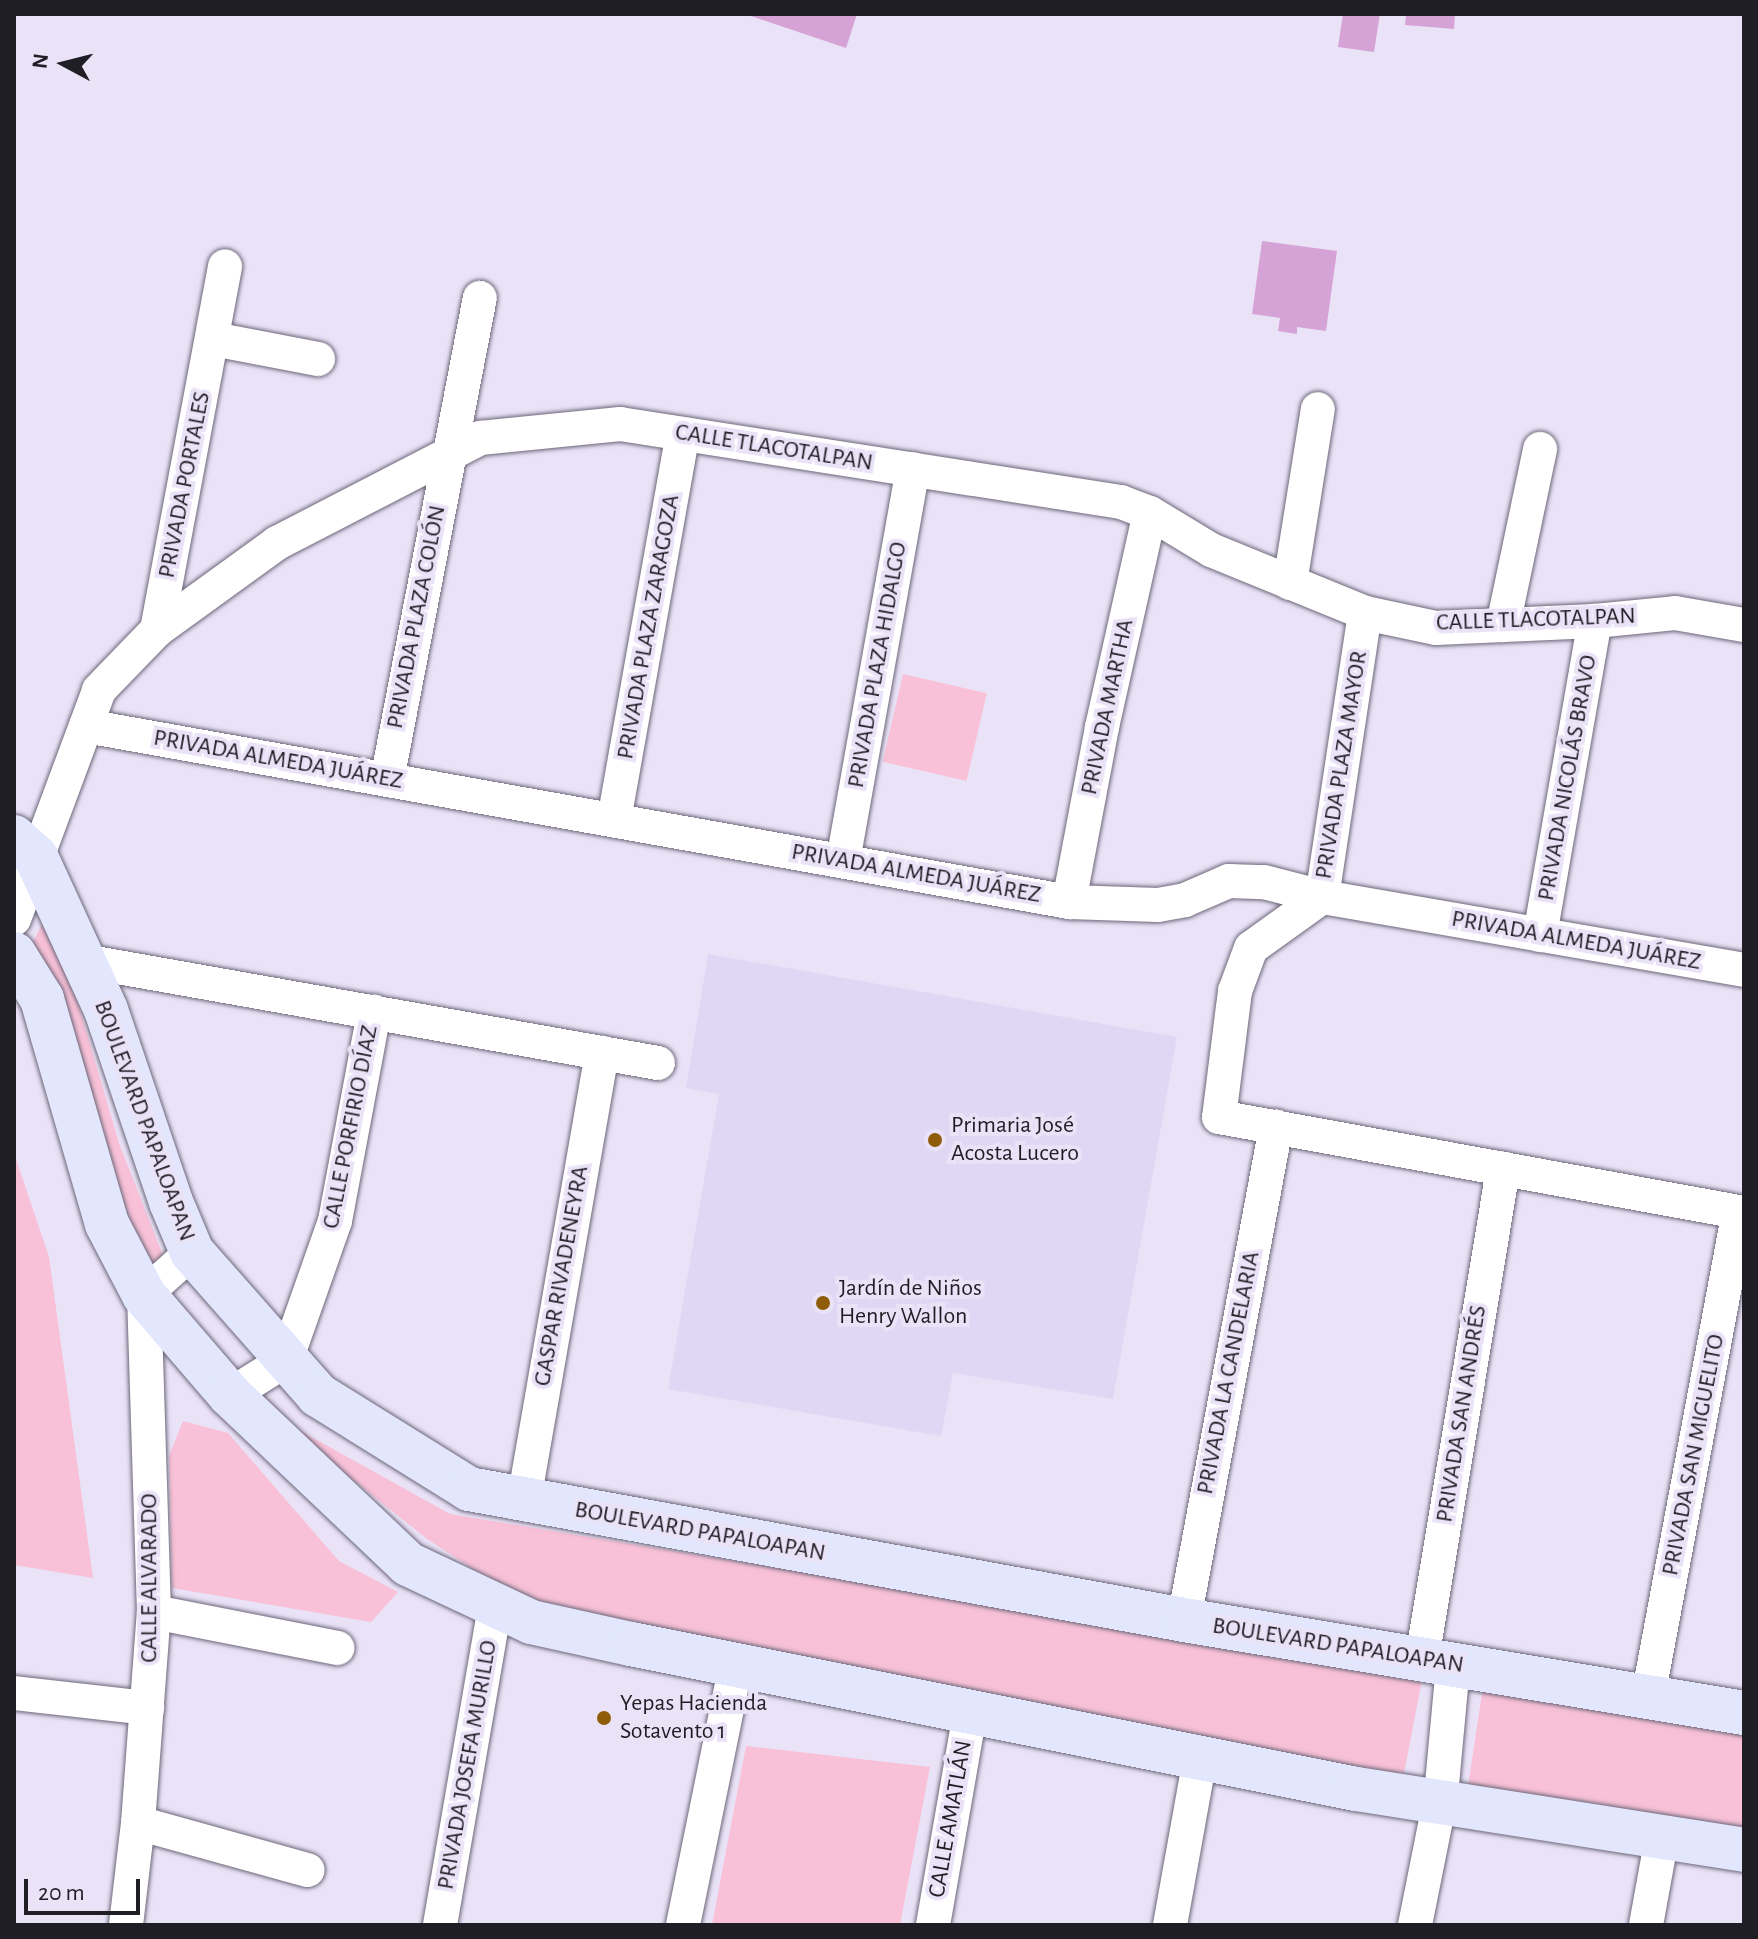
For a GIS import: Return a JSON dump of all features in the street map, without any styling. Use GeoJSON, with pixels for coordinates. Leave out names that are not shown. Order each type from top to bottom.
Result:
{"type":"FeatureCollection","features":[{"type":"Feature","properties":{"kind":"street","name":"PRIVADA PORTALES"},"geometry":{"type":"LineString","coordinates":[[157,630],[225,266]]}},
{"type":"Feature","properties":{"kind":"street","name":"PRIVADA PLAZA COLÓN"},"geometry":{"type":"LineString","coordinates":[[387,780],[480,298]]}},
{"type":"Feature","properties":{"kind":"street"},"geometry":{"type":"LineString","coordinates":[[213,339],[318,359]]}},
{"type":"Feature","properties":{"kind":"street"},"geometry":{"type":"LineString","coordinates":[[1290,583],[1318,409]]}},
{"type":"Feature","properties":{"kind":"street","name":"CALLE TLACOTALPAN"},"geometry":{"type":"LineString","coordinates":[[14,919],[25,847],[86,726],[99,690],[157,630],[277,543],[480,438],[620,424],[1121,502],[1150,513],[1211,550],[1365,613],[1436,628],[1595,621],[1675,613],[1744,625]]}},
{"type":"Feature","properties":{"kind":"street","name":"PRIVADA PLAZA ZARAGOZA"},"geometry":{"type":"LineString","coordinates":[[614,820],[683,434]]}},
{"type":"Feature","properties":{"kind":"street"},"geometry":{"type":"LineString","coordinates":[[1503,625],[1540,449]]}},
{"type":"Feature","properties":{"kind":"street","name":"PRIVADA PLAZA HIDALGO"},"geometry":{"type":"LineString","coordinates":[[843,861],[913,469]]}},
{"type":"Feature","properties":{"kind":"street","name":"PRIVADA MARTHA"},"geometry":{"type":"LineString","coordinates":[[1069,902],[1102,727],[1150,513]]}},
{"type":"Feature","properties":{"kind":"street","name":"PRIVADA PLAZA MAYOR"},"geometry":{"type":"LineString","coordinates":[[1276,1127],[1219,1117],[1235,991],[1251,948],[1322,897],[1365,613]]}},
{"type":"Feature","properties":{"kind":"street","name":"PRIVADA NICOLÁS BRAVO"},"geometry":{"type":"LineString","coordinates":[[1540,935],[1595,621]]}},
{"type":"Feature","properties":{"kind":"street","name":"PRIVADA ALMEDA JUÁREZ"},"geometry":{"type":"LineString","coordinates":[[86,726],[1069,902],[1158,905],[1185,900],[1229,881],[1264,882],[1322,897],[1744,970]]}},
{"type":"Feature","properties":{"kind":"street","name":"BOULEVARD PAPALOAPAN"},"geometry":{"type":"LineString","coordinates":[[25,847],[106,1010],[171,1202],[192,1252],[318,1395],[469,1489],[1184,1620],[1744,1713]]}},
{"type":"Feature","properties":{"kind":"street"},"geometry":{"type":"LineString","coordinates":[[14,954],[42,999],[107,1224],[144,1295],[230,1395],[408,1564],[531,1622],[1200,1759],[1439,1803],[1744,1850]]}},
{"type":"Feature","properties":{"kind":"street","name":"CALLE PORFIRIO DÍAZ"},"geometry":{"type":"LineString","coordinates":[[84,961],[658,1063]]}},
{"type":"Feature","properties":{"kind":"street","name":"CALLE PORFIRIO DÍAZ"},"geometry":{"type":"LineString","coordinates":[[286,1360],[335,1221],[374,1012]]}},
{"type":"Feature","properties":{"kind":"street","name":"GASPAR RIVADENEYRA"},"geometry":{"type":"LineString","coordinates":[[524,1500],[602,1053]]}},
{"type":"Feature","properties":{"kind":"street"},"geometry":{"type":"LineString","coordinates":[[1276,1127],[1741,1213]]}},
{"type":"Feature","properties":{"kind":"street","name":"PRIVADA LA CANDELARIA"},"geometry":{"type":"LineString","coordinates":[[1184,1620],[1276,1127]]}},
{"type":"Feature","properties":{"kind":"street","name":"PRIVADA SAN ANDRÉS"},"geometry":{"type":"LineString","coordinates":[[1415,1925],[1439,1803],[1438,1662],[1503,1169]]}},
{"type":"Feature","properties":{"kind":"street","name":"PRIVADA SAN MIGUELITO"},"geometry":{"type":"LineString","coordinates":[[1648,1697],[1741,1213]]}},
{"type":"Feature","properties":{"kind":"street"},"geometry":{"type":"LineString","coordinates":[[144,1295],[192,1252]]}},
{"type":"Feature","properties":{"kind":"street","name":"CALLE ALVARADO"},"geometry":{"type":"LineString","coordinates":[[126,1925],[138,1823],[154,1612],[144,1295]]}},
{"type":"Feature","properties":{"kind":"street"},"geometry":{"type":"LineString","coordinates":[[230,1395],[286,1360]]}},
{"type":"Feature","properties":{"kind":"street","name":"PRIVADA JOSEFA MURILLO"},"geometry":{"type":"LineString","coordinates":[[440,1925],[495,1605]]}},
{"type":"Feature","properties":{"kind":"street"},"geometry":{"type":"LineString","coordinates":[[154,1612],[338,1648]]}},
{"type":"Feature","properties":{"kind":"street"},"geometry":{"type":"LineString","coordinates":[[683,1925],[736,1665]]}},
{"type":"Feature","properties":{"kind":"street"},"geometry":{"type":"LineString","coordinates":[[14,1693],[147,1708]]}},
{"type":"Feature","properties":{"kind":"street","name":"CALLE AMATLÁN"},"geometry":{"type":"LineString","coordinates":[[933,1925],[970,1712]]}},
{"type":"Feature","properties":{"kind":"street"},"geometry":{"type":"LineString","coordinates":[[1170,1925],[1200,1759]]}},
{"type":"Feature","properties":{"kind":"street"},"geometry":{"type":"LineString","coordinates":[[138,1823],[308,1870]]}},
{"type":"Feature","properties":{"kind":"street"},"geometry":{"type":"LineString","coordinates":[[1646,1925],[1662,1837]]}},
{"type":"Feature","properties":{"kind":"shaded area"},"geometry":{"type":"Polygon","coordinates":[[[903,674],[987,693],[967,781],[883,762],[903,674]]]}},
{"type":"Feature","properties":{"kind":"shaded area"},"geometry":{"type":"Polygon","coordinates":[[[45,918],[68,969],[119,1143],[171,1276],[152,1282],[61,1023],[26,956],[45,918]]]}},
{"type":"Feature","properties":{"kind":"shaded area","name":"Primaria José Acosta Lucero"},"geometry":{"type":"Polygon","coordinates":[[[708,954],[1177,1037],[1113,1399],[953,1373],[941,1436],[668,1389],[719,1094],[686,1088],[708,954]]]}},
{"type":"Feature","properties":{"kind":"shaded area"},"geometry":{"type":"Polygon","coordinates":[[[14,1153],[49,1257],[93,1578],[14,1565],[14,1153]]]}},
{"type":"Feature","properties":{"kind":"shaded area"},"geometry":{"type":"Polygon","coordinates":[[[272,1415],[450,1514],[1423,1675],[1404,1773],[1378,1772],[524,1602],[427,1539],[272,1415]]]}},
{"type":"Feature","properties":{"kind":"shaded area"},"geometry":{"type":"Polygon","coordinates":[[[183,1421],[228,1433],[339,1561],[398,1592],[371,1622],[172,1588],[169,1456],[183,1421]]]}},
{"type":"Feature","properties":{"kind":"shaded area"},"geometry":{"type":"Polygon","coordinates":[[[1483,1686],[1744,1734],[1744,1832],[1467,1793],[1483,1686]]]}},
{"type":"Feature","properties":{"kind":"shaded area"},"geometry":{"type":"Polygon","coordinates":[[[746,1746],[930,1767],[900,1925],[712,1925],[746,1746]]]}},
{"type":"Feature","properties":{"kind":"building"},"geometry":{"type":"Polygon","coordinates":[[[745,14],[857,14],[846,48],[745,14]]]}},
{"type":"Feature","properties":{"kind":"building"},"geometry":{"type":"Polygon","coordinates":[[[1343,14],[1380,14],[1374,52],[1338,47],[1343,14]]]}},
{"type":"Feature","properties":{"kind":"building"},"geometry":{"type":"Polygon","coordinates":[[[1406,14],[1455,14],[1454,29],[1405,25],[1406,14]]]}},
{"type":"Feature","properties":{"kind":"building"},"geometry":{"type":"Polygon","coordinates":[[[1262,241],[1337,251],[1326,331],[1297,327],[1297,334],[1278,331],[1280,318],[1252,314],[1262,241]]]}},
{"type":"Feature","properties":{"kind":"place","name":"Primaria José Acosta Lucero"},"geometry":{"type":"Point","coordinates":[935,1140]}},
{"type":"Feature","properties":{"kind":"place","name":"Jardín de Niños Henry Wallon"},"geometry":{"type":"Point","coordinates":[823,1303]}},
{"type":"Feature","properties":{"kind":"place","name":"Yepas Hacienda Sotavento 1"},"geometry":{"type":"Point","coordinates":[604,1718]}}]}
